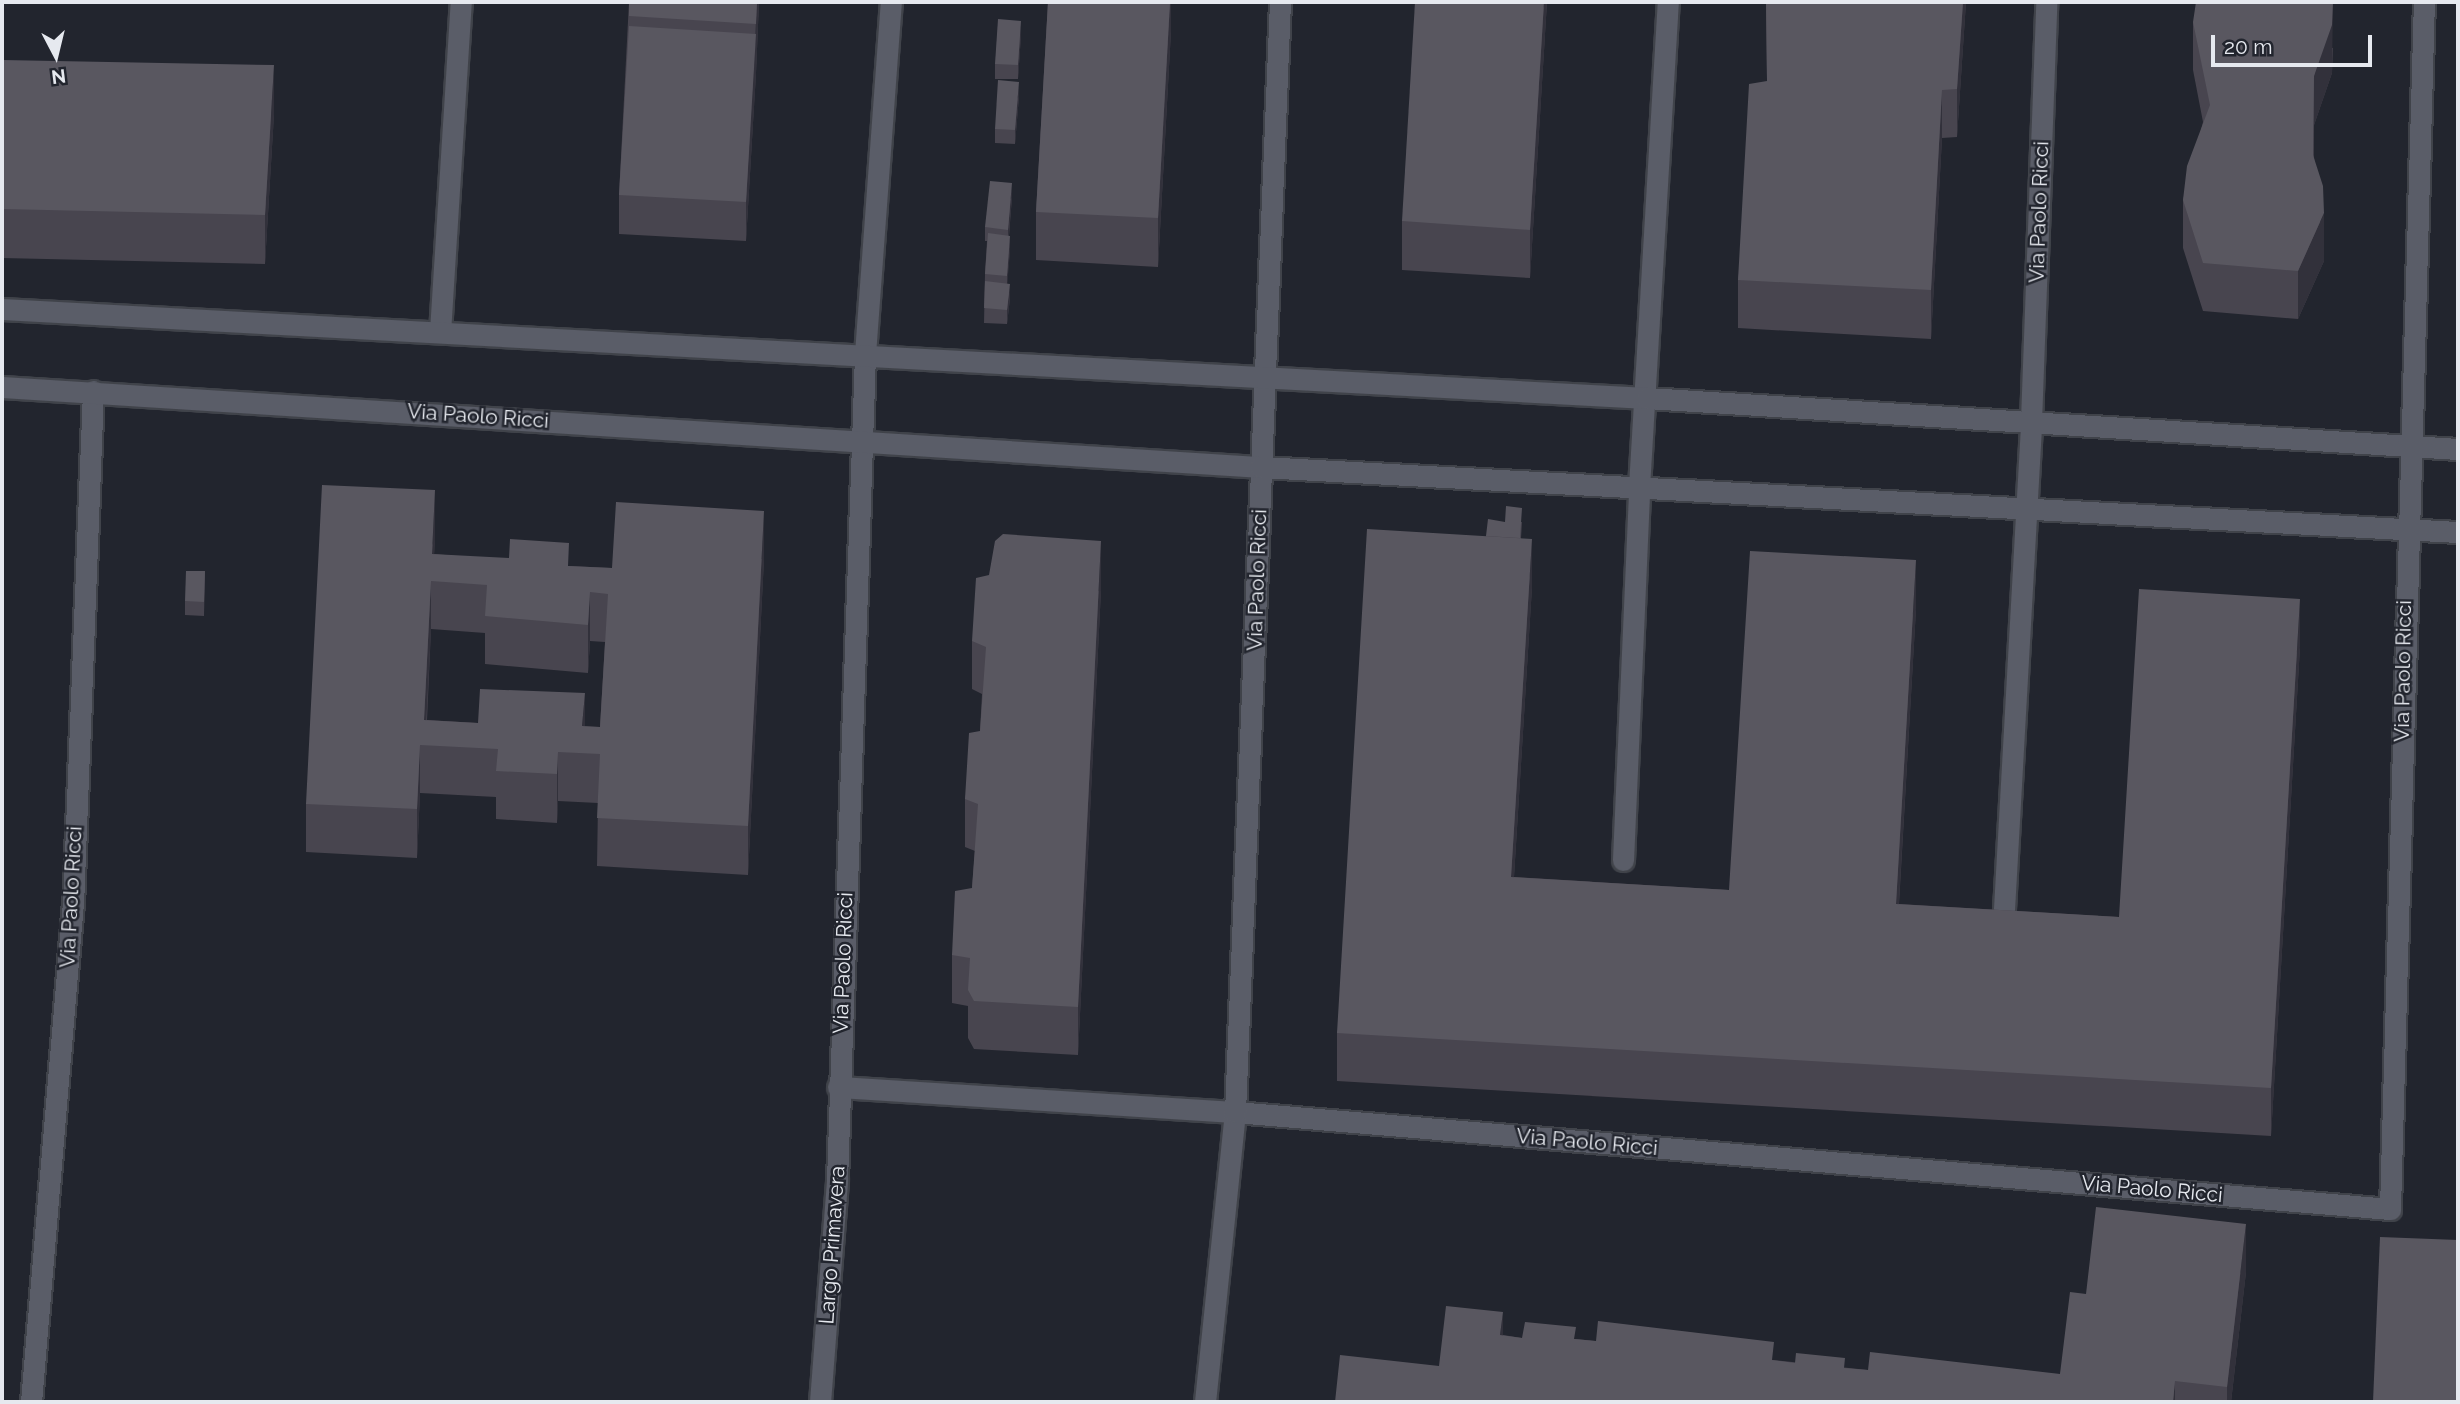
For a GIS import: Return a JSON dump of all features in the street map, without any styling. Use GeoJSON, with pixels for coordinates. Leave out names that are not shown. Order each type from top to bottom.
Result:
{"type":"FeatureCollection","features":[{"type":"Feature","properties":{"kind":"street"},"geometry":{"type":"LineString","coordinates":[[440,332],[461,2]]}},
{"type":"Feature","properties":{"kind":"street","name":"Via Paolo Ricci"},"geometry":{"type":"LineString","coordinates":[[891,2],[865,354],[838,1087],[1235,1112],[2390,1209],[2408,444],[2424,2]]}},
{"type":"Feature","properties":{"kind":"street","name":"Via Paolo Ricci"},"geometry":{"type":"LineString","coordinates":[[1235,1112],[1280,2]]}},
{"type":"Feature","properties":{"kind":"street"},"geometry":{"type":"LineString","coordinates":[[1623,860],[1639,487],[1647,398],[1668,2]]}},
{"type":"Feature","properties":{"kind":"street","name":"Via Paolo Ricci"},"geometry":{"type":"LineString","coordinates":[[2004,909],[2031,421],[2046,2]]}},
{"type":"Feature","properties":{"kind":"street"},"geometry":{"type":"LineString","coordinates":[[2,309],[1647,398],[2458,449]]}},
{"type":"Feature","properties":{"kind":"street","name":"Via Paolo Ricci"},"geometry":{"type":"LineString","coordinates":[[2,387],[1261,467],[2458,531]]}},
{"type":"Feature","properties":{"kind":"street","name":"Via Paolo Ricci"},"geometry":{"type":"LineString","coordinates":[[31,1402],[73,905],[93,391]]}},
{"type":"Feature","properties":{"kind":"street","name":"Largo Primavera"},"geometry":{"type":"LineString","coordinates":[[820,1402],[837,1181],[838,1087]]}},
{"type":"Feature","properties":{"kind":"street"},"geometry":{"type":"LineString","coordinates":[[1205,1402],[1235,1112]]}},
{"type":"Feature","properties":{"kind":"building"},"geometry":{"type":"Polygon","coordinates":[[[629,2],[757,2],[756,24],[629,16],[629,2]]]}},
{"type":"Feature","properties":{"kind":"building"},"geometry":{"type":"Polygon","coordinates":[[[1048,2],[1170,2],[1158,218],[1036,212],[1048,2]]]}},
{"type":"Feature","properties":{"kind":"building"},"geometry":{"type":"Polygon","coordinates":[[[1415,2],[1544,2],[1530,230],[1402,221],[1415,2]]]}},
{"type":"Feature","properties":{"kind":"building"},"geometry":{"type":"Polygon","coordinates":[[[1766,2],[1963,2],[1957,89],[1942,90],[1931,290],[1738,280],[1749,84],[1767,81],[1766,2]]]}},
{"type":"Feature","properties":{"kind":"building"},"geometry":{"type":"Polygon","coordinates":[[[2196,2],[2333,2],[2332,25],[2314,76],[2313,155],[2323,186],[2324,213],[2298,271],[2203,263],[2183,200],[2187,166],[2210,105],[2193,22],[2196,2]]]}},
{"type":"Feature","properties":{"kind":"building"},"geometry":{"type":"Polygon","coordinates":[[[998,19],[1021,21],[1018,65],[995,64],[998,19]]]}},
{"type":"Feature","properties":{"kind":"building"},"geometry":{"type":"Polygon","coordinates":[[[629,26],[756,34],[746,202],[619,195],[629,26]]]}},
{"type":"Feature","properties":{"kind":"building"},"geometry":{"type":"Polygon","coordinates":[[[2,60],[274,65],[265,215],[2,209],[2,60]]]}},
{"type":"Feature","properties":{"kind":"building"},"geometry":{"type":"Polygon","coordinates":[[[998,80],[1019,82],[1015,130],[995,129],[998,80]]]}},
{"type":"Feature","properties":{"kind":"building"},"geometry":{"type":"Polygon","coordinates":[[[990,181],[1012,183],[1008,230],[985,227],[990,181]]]}},
{"type":"Feature","properties":{"kind":"building"},"geometry":{"type":"Polygon","coordinates":[[[988,233],[1010,236],[1007,276],[985,274],[988,233]]]}},
{"type":"Feature","properties":{"kind":"building"},"geometry":{"type":"Polygon","coordinates":[[[985,281],[1010,284],[1007,310],[984,308],[985,281]]]}},
{"type":"Feature","properties":{"kind":"building"},"geometry":{"type":"Polygon","coordinates":[[[322,485],[435,490],[432,554],[509,558],[510,539],[569,543],[568,566],[612,568],[616,502],[764,511],[748,826],[597,818],[600,754],[558,752],[557,774],[496,771],[498,749],[420,745],[417,809],[306,804],[322,485]],[[431,581],[424,720],[478,723],[480,689],[585,693],[582,726],[600,727],[608,594],[590,592],[588,625],[485,616],[487,585],[431,581]]]}},
{"type":"Feature","properties":{"kind":"building"},"geometry":{"type":"Polygon","coordinates":[[[1506,506],[1522,508],[1520,538],[1486,536],[1488,519],[1505,522],[1506,506]]]}},
{"type":"Feature","properties":{"kind":"building"},"geometry":{"type":"Polygon","coordinates":[[[1367,529],[1532,539],[1511,877],[1729,890],[1750,551],[1916,560],[1896,904],[2119,917],[2139,589],[2300,599],[2271,1088],[1337,1033],[1367,529]]]}},
{"type":"Feature","properties":{"kind":"building"},"geometry":{"type":"Polygon","coordinates":[[[1003,534],[1101,541],[1078,1007],[974,1001],[968,990],[970,958],[952,955],[955,891],[972,888],[978,804],[965,799],[969,733],[980,731],[986,647],[972,641],[976,578],[989,575],[995,541],[1003,534]]]}},
{"type":"Feature","properties":{"kind":"building"},"geometry":{"type":"Polygon","coordinates":[[[186,571],[205,571],[204,602],[185,601],[186,571]]]}},
{"type":"Feature","properties":{"kind":"building"},"geometry":{"type":"Polygon","coordinates":[[[2096,1207],[2246,1224],[2227,1387],[2175,1381],[2173,1402],[1335,1402],[1340,1355],[1439,1366],[1446,1306],[1503,1312],[1500,1335],[1522,1338],[1525,1322],[1576,1327],[1574,1339],[1596,1341],[1598,1321],[1774,1342],[1772,1360],[1795,1363],[1796,1353],[1845,1358],[1844,1368],[1868,1370],[1870,1352],[2060,1374],[2070,1292],[2086,1294],[2096,1207]]]}},
{"type":"Feature","properties":{"kind":"building"},"geometry":{"type":"Polygon","coordinates":[[[2380,1237],[2458,1240],[2458,1402],[2373,1402],[2380,1237]]]}}]}
